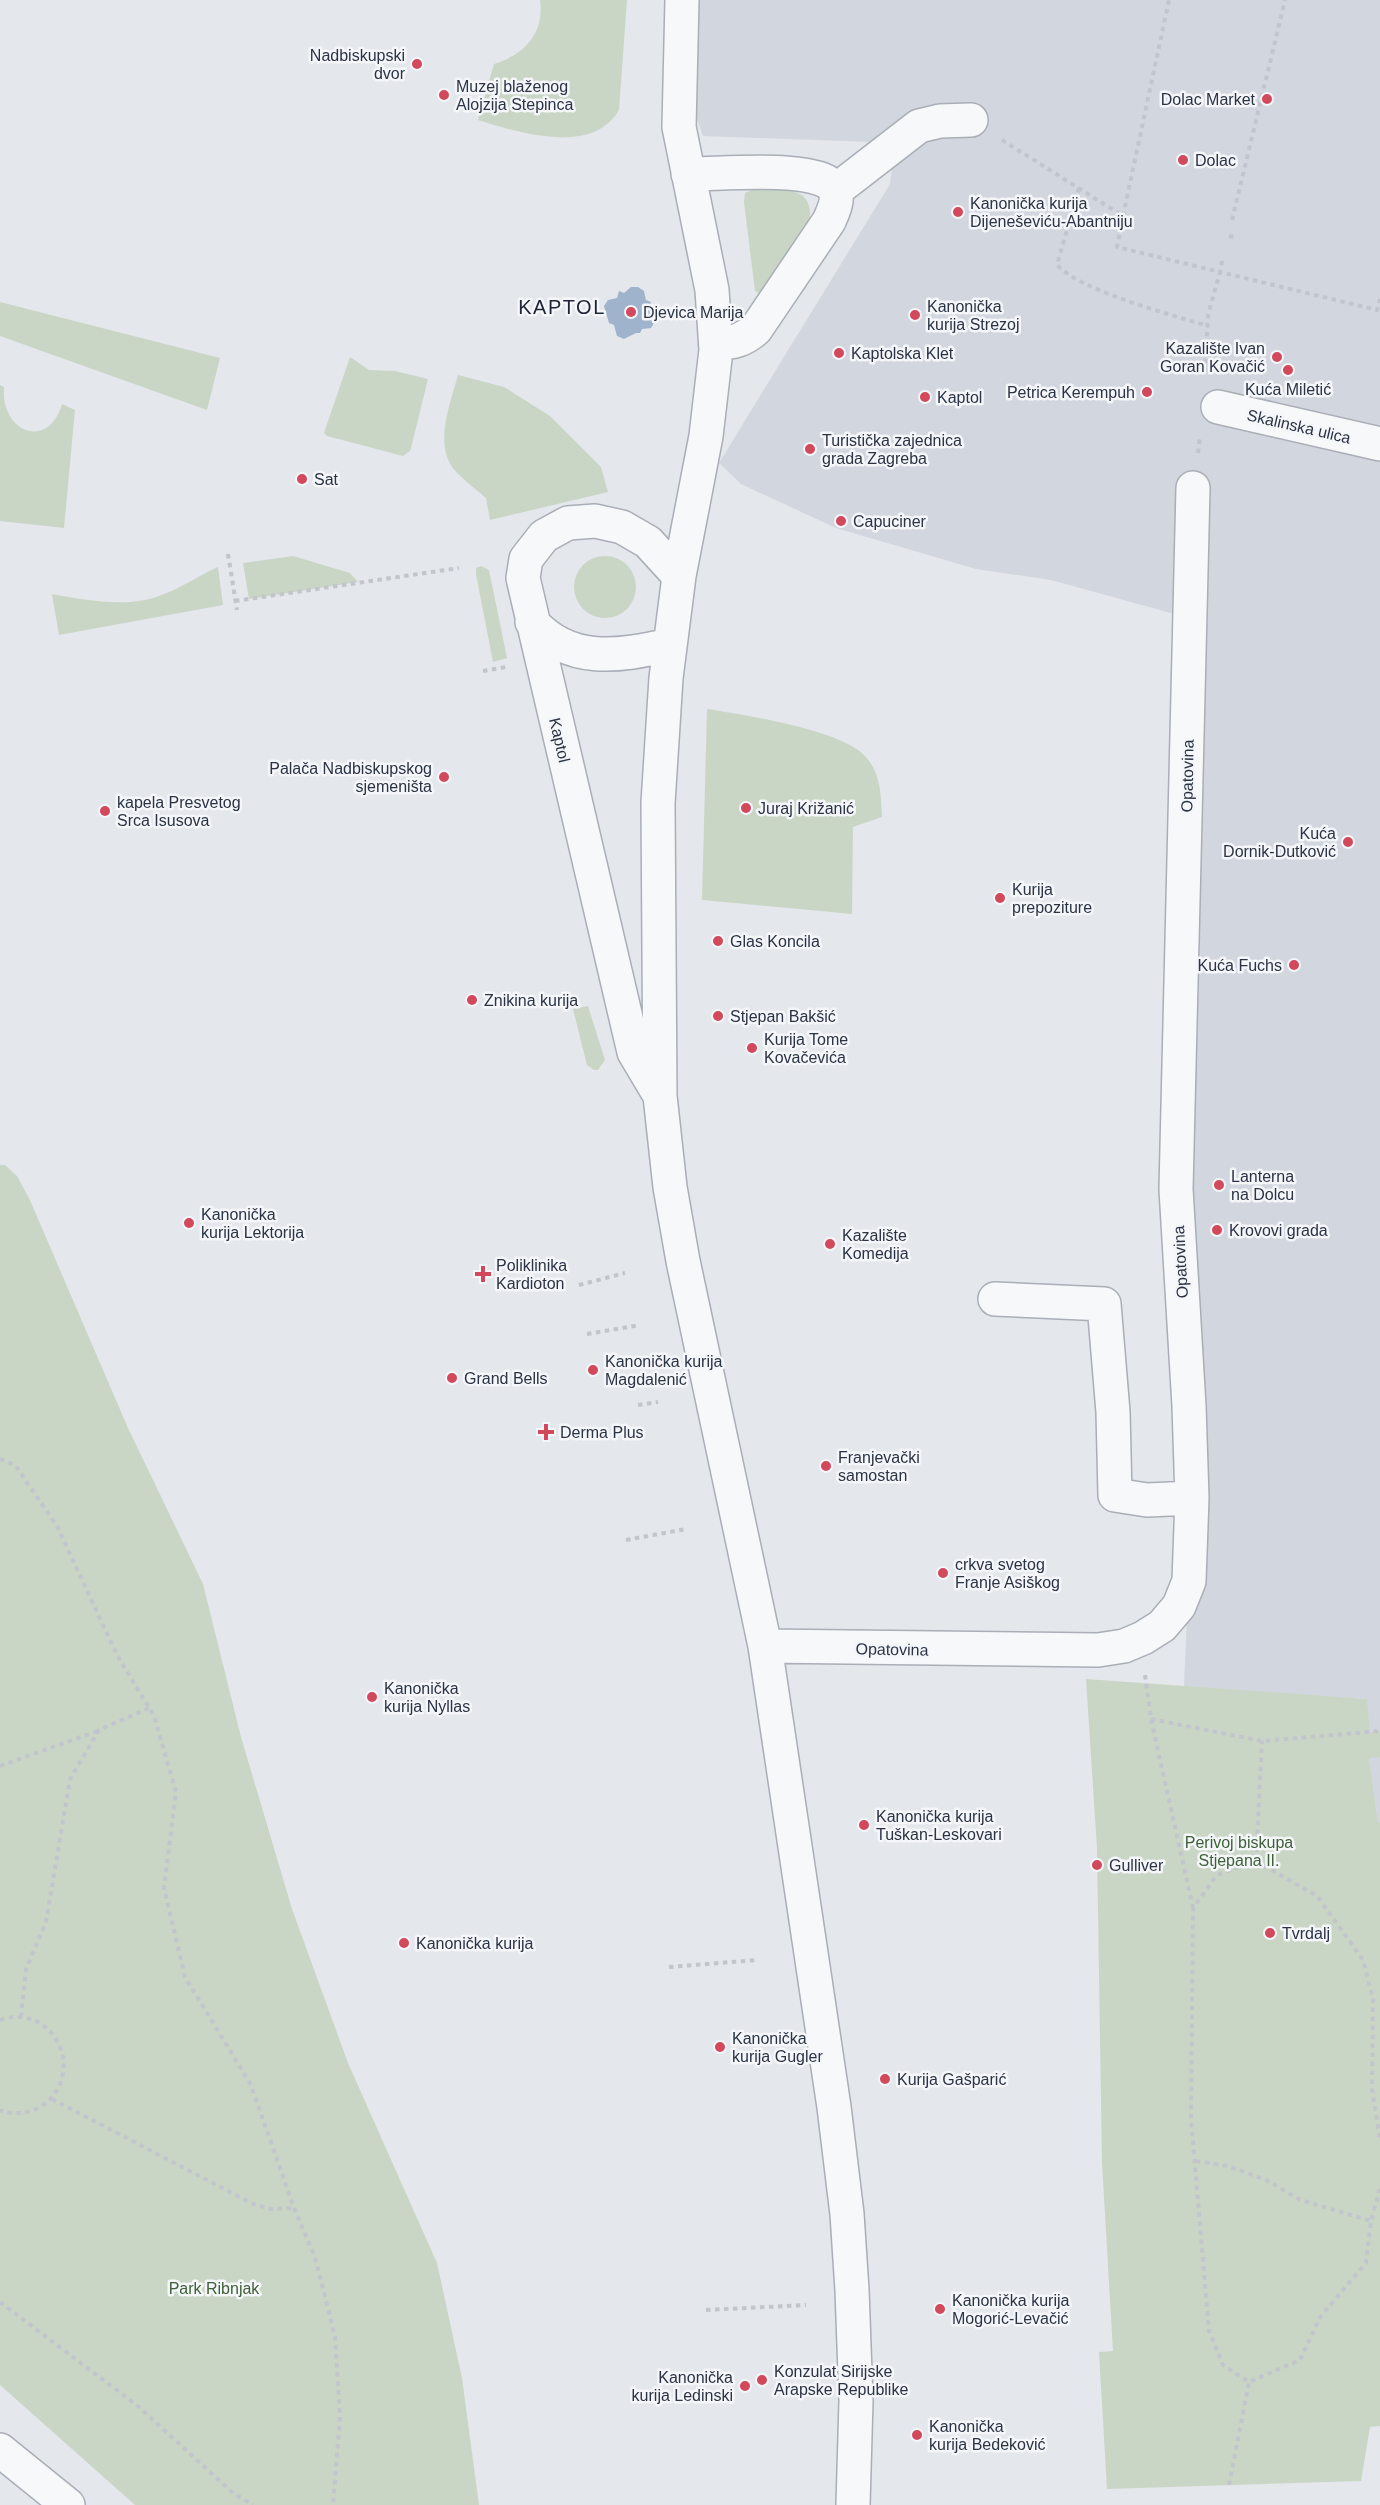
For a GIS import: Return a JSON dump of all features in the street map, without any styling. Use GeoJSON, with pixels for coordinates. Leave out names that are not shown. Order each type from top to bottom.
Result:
{"type":"FeatureCollection","features":[{"type":"Feature","properties":{"kind":"street"},"geometry":{"type":"LineString","coordinates":[[681,0],[679,127],[712,290],[716,343],[706,436],[679,576],[669,645],[658,803],[660,1096],[670,1187],[682,1261],[765,1646],[830,2084],[847,2214],[856,2402],[853,2505]]}},
{"type":"Feature","properties":{"kind":"street"},"geometry":{"type":"LineString","coordinates":[[835,191],[919,126],[940,121],[971,120]]}},
{"type":"Feature","properties":{"kind":"street"},"geometry":{"type":"LineString","coordinates":[[688,174],[806,174],[827,182],[835,191],[836,206],[829,221],[756,328],[747,337],[733,343],[716,343]]}},
{"type":"Feature","properties":{"kind":"street","name":"Skalinska ulica"},"geometry":{"type":"LineString","coordinates":[[1218,407],[1380,444]]}},
{"type":"Feature","properties":{"kind":"street","name":"Opatovina"},"geometry":{"type":"LineString","coordinates":[[765,1646],[1073,1651],[1124,1646],[1162,1626],[1179,1606],[1189,1581],[1192,1498],[1176,1188],[1193,488]]}},
{"type":"Feature","properties":{"kind":"street","name":"Kaptol"},"geometry":{"type":"LineString","coordinates":[[660,1096],[634,1052],[532,622],[524,578],[526,559],[544,536],[568,523],[595,521],[622,527],[648,542],[679,576]]}},
{"type":"Feature","properties":{"kind":"street"},"geometry":{"type":"LineString","coordinates":[[532,622],[545,637],[557,645],[588,654],[628,654],[669,645]]}},
{"type":"Feature","properties":{"kind":"street"},"geometry":{"type":"LineString","coordinates":[[995,1299],[1104,1304],[1113,1412],[1115,1495],[1147,1500],[1192,1498]]}},
{"type":"Feature","properties":{"kind":"street"},"geometry":{"type":"LineString","coordinates":[[0,2451],[68,2505]]}},
{"type":"Feature","properties":{"kind":"path"},"geometry":{"type":"LineString","coordinates":[[1169,0],[1117,247],[1377,310],[1380,299]]}},
{"type":"Feature","properties":{"kind":"path"},"geometry":{"type":"LineString","coordinates":[[1232,220],[1285,0]]}},
{"type":"Feature","properties":{"kind":"path"},"geometry":{"type":"LineString","coordinates":[[971,120],[1124,216]]}},
{"type":"Feature","properties":{"kind":"path"},"geometry":{"type":"LineString","coordinates":[[1080,188],[1057,265],[1066,274],[1125,300],[1208,326]]}},
{"type":"Feature","properties":{"kind":"path"},"geometry":{"type":"LineString","coordinates":[[1229,236],[1235,237]]}},
{"type":"Feature","properties":{"kind":"path"},"geometry":{"type":"LineString","coordinates":[[1208,315],[1222,261]]}},
{"type":"Feature","properties":{"kind":"path"},"geometry":{"type":"LineString","coordinates":[[228,554],[237,610]]}},
{"type":"Feature","properties":{"kind":"path"},"geometry":{"type":"LineString","coordinates":[[235,601],[459,568]]}},
{"type":"Feature","properties":{"kind":"path"},"geometry":{"type":"LineString","coordinates":[[483,671],[518,665]]}},
{"type":"Feature","properties":{"kind":"path"},"geometry":{"type":"LineString","coordinates":[[579,1285],[625,1273]]}},
{"type":"Feature","properties":{"kind":"path"},"geometry":{"type":"LineString","coordinates":[[586,1334],[640,1325]]}},
{"type":"Feature","properties":{"kind":"path"},"geometry":{"type":"LineString","coordinates":[[638,1405],[658,1402]]}},
{"type":"Feature","properties":{"kind":"path"},"geometry":{"type":"LineString","coordinates":[[0,1459],[15,1466],[57,1526],[117,1655],[149,1708],[176,1792],[164,1888],[182,1966],[205,2012],[250,2085],[294,2208],[315,2257],[335,2337],[340,2417],[333,2505]]}},
{"type":"Feature","properties":{"kind":"path"},"geometry":{"type":"LineString","coordinates":[[626,1540],[686,1529]]}},
{"type":"Feature","properties":{"kind":"path"},"geometry":{"type":"LineString","coordinates":[[1143,1638],[1150,1719],[1193,1908],[1191,2118],[1209,2331],[1223,2365],[1249,2382]]}},
{"type":"Feature","properties":{"kind":"path"},"geometry":{"type":"LineString","coordinates":[[0,1766],[99,1730],[149,1708]]}},
{"type":"Feature","properties":{"kind":"path"},"geometry":{"type":"LineString","coordinates":[[1150,1719],[1262,1741],[1380,1731]]}},
{"type":"Feature","properties":{"kind":"path"},"geometry":{"type":"LineString","coordinates":[[21,2017],[26,1969],[46,1922],[70,1779],[99,1730]]}},
{"type":"Feature","properties":{"kind":"path"},"geometry":{"type":"LineString","coordinates":[[1256,1861],[1262,1741]]}},
{"type":"Feature","properties":{"kind":"path"},"geometry":{"type":"LineString","coordinates":[[1193,1908],[1217,1875],[1256,1861],[1317,1896],[1363,1960],[1373,1999],[1372,2089],[1380,2139]]}},
{"type":"Feature","properties":{"kind":"path"},"geometry":{"type":"LineString","coordinates":[[669,1967],[757,1960]]}},
{"type":"Feature","properties":{"kind":"path"},"geometry":{"type":"LineString","coordinates":[[0,2020],[21,2017],[37,2021],[50,2031],[60,2044],[64,2060],[63,2076],[52,2099],[26,2112],[0,2110]]}},
{"type":"Feature","properties":{"kind":"path"},"geometry":{"type":"LineString","coordinates":[[52,2099],[253,2204],[271,2209],[294,2208]]}},
{"type":"Feature","properties":{"kind":"path"},"geometry":{"type":"LineString","coordinates":[[1196,2161],[1227,2166],[1266,2180],[1301,2200],[1371,2221]]}},
{"type":"Feature","properties":{"kind":"path"},"geometry":{"type":"LineString","coordinates":[[1249,2382],[1300,2360],[1320,2317],[1365,2263],[1371,2221],[1380,2188]]}},
{"type":"Feature","properties":{"kind":"path"},"geometry":{"type":"LineString","coordinates":[[0,2302],[139,2408],[233,2493],[253,2505]]}},
{"type":"Feature","properties":{"kind":"path"},"geometry":{"type":"LineString","coordinates":[[706,2310],[806,2305]]}},
{"type":"Feature","properties":{"kind":"path"},"geometry":{"type":"LineString","coordinates":[[1229,2485],[1249,2382]]}},
{"type":"Feature","properties":{"kind":"shaded area"},"geometry":{"type":"Polygon","coordinates":[[[698,0],[1380,0],[1380,1836],[1369,1758],[1367,1699],[1184,1687],[1192,1498],[1178,615],[1051,580],[976,569],[836,528],[741,484],[719,463],[890,184],[892,167],[872,142],[703,136],[697,119],[691,55],[698,0]]]}},
{"type":"Feature","properties":{"kind":"green space"},"geometry":{"type":"Polygon","coordinates":[[[540,0],[627,0],[619,110],[607,124],[591,133],[574,137],[534,135],[478,120],[494,64],[515,55],[530,41],[539,23],[540,0]]]}},
{"type":"Feature","properties":{"kind":"green space"},"geometry":{"type":"Polygon","coordinates":[[[773,188],[803,196],[809,207],[809,226],[761,294],[755,291],[744,202],[745,193],[754,189],[773,188]]]}},
{"type":"Feature","properties":{"kind":"green space"},"geometry":{"type":"Polygon","coordinates":[[[0,302],[220,358],[207,410],[0,336],[0,302]]]}},
{"type":"Feature","properties":{"kind":"green space"},"geometry":{"type":"Polygon","coordinates":[[[350,357],[369,370],[395,371],[428,379],[410,451],[403,456],[327,436],[324,433],[350,357]]]}},
{"type":"Feature","properties":{"kind":"green space"},"geometry":{"type":"Polygon","coordinates":[[[458,375],[504,387],[550,416],[601,467],[608,492],[490,520],[486,498],[457,473],[445,451],[445,425],[458,375]]]}},
{"type":"Feature","properties":{"kind":"green space"},"geometry":{"type":"Polygon","coordinates":[[[0,385],[4,387],[9,415],[26,430],[36,431],[46,428],[55,419],[62,404],[75,410],[64,528],[0,521],[0,385]]]}},
{"type":"Feature","properties":{"kind":"green space"},"geometry":{"type":"Polygon","coordinates":[[[293,556],[350,573],[358,582],[249,599],[243,563],[293,556]]]}},
{"type":"Feature","properties":{"kind":"green space"},"geometry":{"type":"Polygon","coordinates":[[[605,556],[622,561],[627,565],[631,570],[636,587],[631,604],[627,609],[622,613],[605,618],[588,613],[583,609],[579,604],[574,587],[579,570],[583,565],[588,561],[605,556]]]}},
{"type":"Feature","properties":{"kind":"green space"},"geometry":{"type":"Polygon","coordinates":[[[481,566],[489,570],[507,658],[493,662],[476,574],[476,568],[481,566]]]}},
{"type":"Feature","properties":{"kind":"green space"},"geometry":{"type":"Polygon","coordinates":[[[218,567],[223,605],[59,635],[52,594],[106,602],[147,600],[174,590],[218,567]]]}},
{"type":"Feature","properties":{"kind":"green space"},"geometry":{"type":"Polygon","coordinates":[[[707,709],[767,719],[814,731],[853,746],[870,763],[879,785],[882,817],[853,827],[852,914],[702,900],[707,709]]]}},
{"type":"Feature","properties":{"kind":"green space"},"geometry":{"type":"Polygon","coordinates":[[[588,1006],[605,1060],[598,1070],[587,1065],[573,1009],[588,1006]]]}},
{"type":"Feature","properties":{"kind":"green space","name":"Park Ribnjak"},"geometry":{"type":"Polygon","coordinates":[[[0,1165],[5,1165],[17,1176],[29,1198],[128,1428],[203,1584],[241,1737],[292,1909],[348,2063],[437,2263],[462,2378],[479,2505],[135,2505],[0,2385],[0,1165]]]}},
{"type":"Feature","properties":{"kind":"green space","name":"Perivoj biskupa Stjepana II."},"geometry":{"type":"Polygon","coordinates":[[[1086,1679],[1367,1699],[1370,1732],[1380,1731],[1380,1757],[1369,1758],[1378,1822],[1380,1822],[1380,2426],[1370,2427],[1361,2481],[1107,2489],[1099,2352],[1113,2351],[1102,2163],[1097,1848],[1086,1679]]]}},
{"type":"Feature","properties":{"kind":"water"},"geometry":{"type":"Polygon","coordinates":[[[631,287],[638,287],[644,291],[646,300],[651,302],[649,307],[657,318],[651,328],[642,329],[640,333],[624,339],[617,336],[614,325],[609,323],[604,306],[608,300],[617,298],[619,291],[624,293],[631,287]]]}},
{"type":"Feature","properties":{"kind":"place","name":"Nadbiskupski dvor"},"geometry":{"type":"Point","coordinates":[417,64]}},
{"type":"Feature","properties":{"kind":"place","name":"Muzej blaženog Alojzija Stepinca"},"geometry":{"type":"Point","coordinates":[444,95]}},
{"type":"Feature","properties":{"kind":"place","name":"Dolac Market"},"geometry":{"type":"Point","coordinates":[1267,99]}},
{"type":"Feature","properties":{"kind":"place","name":"Dolac"},"geometry":{"type":"Point","coordinates":[1183,160]}},
{"type":"Feature","properties":{"kind":"place","name":"Kanonička kurija Dijeneševiću-Abantniju"},"geometry":{"type":"Point","coordinates":[958,212]}},
{"type":"Feature","properties":{"kind":"place","name":"Djevica Marija"},"geometry":{"type":"Point","coordinates":[631,312]}},
{"type":"Feature","properties":{"kind":"place","name":"Kanonička kurija Strezoj"},"geometry":{"type":"Point","coordinates":[915,315]}},
{"type":"Feature","properties":{"kind":"place","name":"Kaptolska Klet"},"geometry":{"type":"Point","coordinates":[839,353]}},
{"type":"Feature","properties":{"kind":"place","name":"Kazalište Ivan Goran Kovačić"},"geometry":{"type":"Point","coordinates":[1277,357]}},
{"type":"Feature","properties":{"kind":"place","name":"Kuća Miletić"},"geometry":{"type":"Point","coordinates":[1288,370]}},
{"type":"Feature","properties":{"kind":"place","name":"Petrica Kerempuh"},"geometry":{"type":"Point","coordinates":[1147,392]}},
{"type":"Feature","properties":{"kind":"place","name":"Kaptol"},"geometry":{"type":"Point","coordinates":[925,397]}},
{"type":"Feature","properties":{"kind":"place","name":"Turistička zajednica grada Zagreba"},"geometry":{"type":"Point","coordinates":[810,449]}},
{"type":"Feature","properties":{"kind":"place","name":"Sat"},"geometry":{"type":"Point","coordinates":[302,479]}},
{"type":"Feature","properties":{"kind":"place","name":"Capuciner"},"geometry":{"type":"Point","coordinates":[841,521]}},
{"type":"Feature","properties":{"kind":"place","name":"Palača Nadbiskupskog sjemeništa"},"geometry":{"type":"Point","coordinates":[444,777]}},
{"type":"Feature","properties":{"kind":"place","name":"Juraj Križanić"},"geometry":{"type":"Point","coordinates":[746,808]}},
{"type":"Feature","properties":{"kind":"place","name":"kapela Presvetog Srca Isusova"},"geometry":{"type":"Point","coordinates":[105,811]}},
{"type":"Feature","properties":{"kind":"place","name":"Kuća Dornik-Dutković"},"geometry":{"type":"Point","coordinates":[1348,842]}},
{"type":"Feature","properties":{"kind":"place","name":"Kurija prepoziture"},"geometry":{"type":"Point","coordinates":[1000,898]}},
{"type":"Feature","properties":{"kind":"place","name":"Glas Koncila"},"geometry":{"type":"Point","coordinates":[718,941]}},
{"type":"Feature","properties":{"kind":"place","name":"Kuća Fuchs"},"geometry":{"type":"Point","coordinates":[1294,965]}},
{"type":"Feature","properties":{"kind":"place","name":"Znikina kurija"},"geometry":{"type":"Point","coordinates":[472,1000]}},
{"type":"Feature","properties":{"kind":"place","name":"Stjepan Bakšić"},"geometry":{"type":"Point","coordinates":[718,1016]}},
{"type":"Feature","properties":{"kind":"place","name":"Kurija Tome Kovačevića"},"geometry":{"type":"Point","coordinates":[752,1048]}},
{"type":"Feature","properties":{"kind":"place","name":"Lanterna na Dolcu"},"geometry":{"type":"Point","coordinates":[1219,1185]}},
{"type":"Feature","properties":{"kind":"place","name":"Kanonička kurija Lektorija"},"geometry":{"type":"Point","coordinates":[189,1223]}},
{"type":"Feature","properties":{"kind":"place","name":"Krovovi grada"},"geometry":{"type":"Point","coordinates":[1217,1230]}},
{"type":"Feature","properties":{"kind":"place","name":"Kazalište Komedija"},"geometry":{"type":"Point","coordinates":[830,1244]}},
{"type":"Feature","properties":{"kind":"place","name":"Poliklinika Kardioton"},"geometry":{"type":"Point","coordinates":[483,1274]}},
{"type":"Feature","properties":{"kind":"place","name":"Kanonička kurija Magdalenić"},"geometry":{"type":"Point","coordinates":[593,1370]}},
{"type":"Feature","properties":{"kind":"place","name":"Grand Bells"},"geometry":{"type":"Point","coordinates":[452,1378]}},
{"type":"Feature","properties":{"kind":"place","name":"Derma Plus"},"geometry":{"type":"Point","coordinates":[546,1432]}},
{"type":"Feature","properties":{"kind":"place","name":"Franjevački samostan"},"geometry":{"type":"Point","coordinates":[826,1466]}},
{"type":"Feature","properties":{"kind":"place","name":"crkva svetog Franje Asiškog"},"geometry":{"type":"Point","coordinates":[943,1573]}},
{"type":"Feature","properties":{"kind":"place","name":"Kanonička kurija Nyllas"},"geometry":{"type":"Point","coordinates":[372,1697]}},
{"type":"Feature","properties":{"kind":"place","name":"Kanonička kurija Tuškan-Leskovari"},"geometry":{"type":"Point","coordinates":[864,1825]}},
{"type":"Feature","properties":{"kind":"place","name":"Gulliver"},"geometry":{"type":"Point","coordinates":[1097,1865]}},
{"type":"Feature","properties":{"kind":"place","name":"Tvrdalj"},"geometry":{"type":"Point","coordinates":[1270,1933]}},
{"type":"Feature","properties":{"kind":"place","name":"Kanonička kurija"},"geometry":{"type":"Point","coordinates":[404,1943]}},
{"type":"Feature","properties":{"kind":"place","name":"Kanonička kurija Gugler"},"geometry":{"type":"Point","coordinates":[720,2047]}},
{"type":"Feature","properties":{"kind":"place","name":"Kurija Gašparić"},"geometry":{"type":"Point","coordinates":[885,2079]}},
{"type":"Feature","properties":{"kind":"place","name":"Kanonička kurija Mogorić-Levačić"},"geometry":{"type":"Point","coordinates":[940,2309]}},
{"type":"Feature","properties":{"kind":"place","name":"Konzulat Sirijske Arapske Republike"},"geometry":{"type":"Point","coordinates":[762,2380]}},
{"type":"Feature","properties":{"kind":"place","name":"Kanonička kurija Ledinski"},"geometry":{"type":"Point","coordinates":[745,2386]}},
{"type":"Feature","properties":{"kind":"place","name":"Kanonička kurija Bedeković"},"geometry":{"type":"Point","coordinates":[917,2435]}},
{"type":"Feature","properties":{"kind":"district","name":"KAPTOL"},"geometry":{"type":"Point","coordinates":[562,307]}}]}
